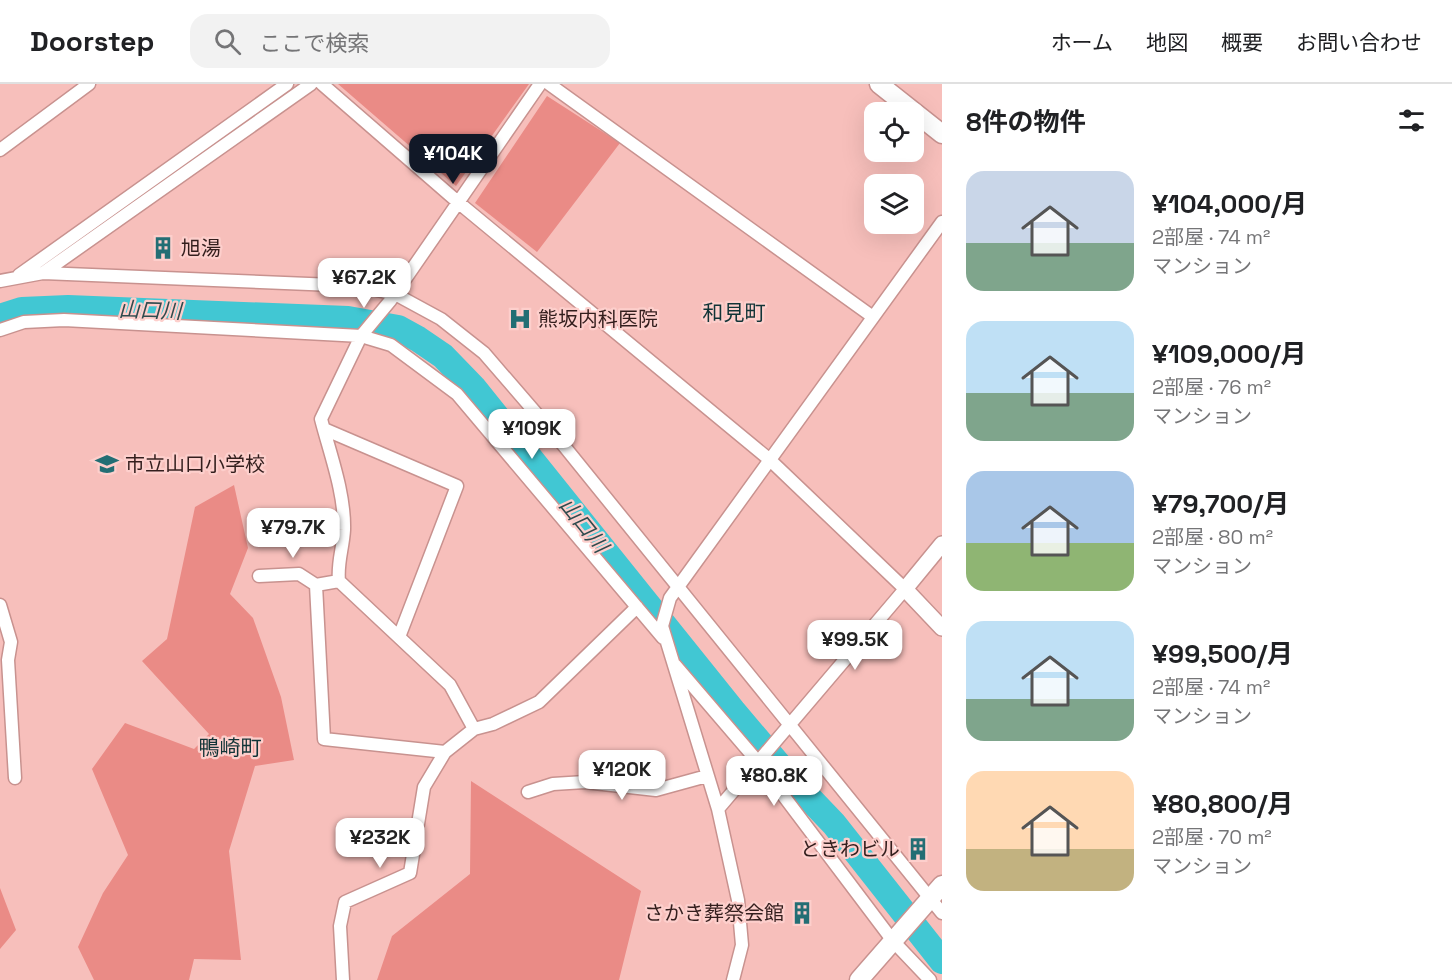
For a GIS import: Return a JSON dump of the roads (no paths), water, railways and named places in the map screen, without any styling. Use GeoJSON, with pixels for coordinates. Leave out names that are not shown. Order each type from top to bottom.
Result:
{"type":"FeatureCollection","features":[{"type":"Feature","properties":{"kind":"main road"},"geometry":{"type":"LineString","coordinates":[[879,84],[942,134]]}},
{"type":"Feature","properties":{"kind":"main road"},"geometry":{"type":"LineString","coordinates":[[859,980],[896,937],[934,901]]}},
{"type":"Feature","properties":{"kind":"street"},"geometry":{"type":"LineString","coordinates":[[0,150],[89,84]]}},
{"type":"Feature","properties":{"kind":"street"},"geometry":{"type":"LineString","coordinates":[[19,276],[38,260],[287,84]]}},
{"type":"Feature","properties":{"kind":"street"},"geometry":{"type":"LineString","coordinates":[[43,273],[311,84]]}},
{"type":"Feature","properties":{"kind":"street"},"geometry":{"type":"LineString","coordinates":[[322,84],[459,203],[770,460],[942,628]]}},
{"type":"Feature","properties":{"kind":"street"},"geometry":{"type":"LineString","coordinates":[[474,729],[450,685],[339,581],[337,567],[344,530],[342,499],[321,419],[361,336],[393,297],[540,84]]}},
{"type":"Feature","properties":{"kind":"street"},"geometry":{"type":"LineString","coordinates":[[549,84],[873,317]]}},
{"type":"Feature","properties":{"kind":"street"},"geometry":{"type":"LineString","coordinates":[[733,980],[742,945],[738,900],[718,810],[663,632],[674,593],[942,222]]}},
{"type":"Feature","properties":{"kind":"street"},"geometry":{"type":"LineString","coordinates":[[0,281],[43,273],[358,286],[393,297],[441,319],[484,353],[560,441],[674,593],[786,729],[934,901]]}},
{"type":"Feature","properties":{"kind":"street"},"geometry":{"type":"LineString","coordinates":[[0,330],[24,322],[64,320],[361,336],[391,345],[457,394],[637,607],[663,632]]}},
{"type":"Feature","properties":{"kind":"street"},"geometry":{"type":"LineString","coordinates":[[324,429],[457,486],[399,637]]}},
{"type":"Feature","properties":{"kind":"street"},"geometry":{"type":"LineString","coordinates":[[718,810],[942,544]]}},
{"type":"Feature","properties":{"kind":"street"},"geometry":{"type":"LineString","coordinates":[[259,576],[299,574],[316,585],[339,581]]}},
{"type":"Feature","properties":{"kind":"street"},"geometry":{"type":"LineString","coordinates":[[316,585],[324,739],[445,752]]}},
{"type":"Feature","properties":{"kind":"street"},"geometry":{"type":"LineString","coordinates":[[0,605],[11,642],[4,662],[15,778]]}},
{"type":"Feature","properties":{"kind":"street"},"geometry":{"type":"LineString","coordinates":[[343,980],[340,926],[345,902],[410,873],[424,787],[445,752],[474,729],[493,724],[539,702],[637,607]]}},
{"type":"Feature","properties":{"kind":"street"},"geometry":{"type":"LineString","coordinates":[[670,660],[760,760],[930,980]]}},
{"type":"Feature","properties":{"kind":"street"},"geometry":{"type":"LineString","coordinates":[[528,792],[553,784],[585,782],[656,790],[707,776]]}},
{"type":"Feature","properties":{"kind":"waterway","name":"山口川"},"geometry":{"type":"LineString","coordinates":[[0,317],[22,310],[68,308],[348,319],[398,328],[443,356],[473,387],[733,711],[790,778],[834,824],[942,961]]}},
{"type":"Feature","properties":{"kind":"place","name":"旭湯"},"geometry":{"type":"Point","coordinates":[163,248]}},
{"type":"Feature","properties":{"kind":"place","name":"熊坂内科医院"},"geometry":{"type":"Point","coordinates":[520,319]}},
{"type":"Feature","properties":{"kind":"place","name":"市立山口小学校"},"geometry":{"type":"Point","coordinates":[107,464]}},
{"type":"Feature","properties":{"kind":"place","name":"ときわビル"},"geometry":{"type":"Point","coordinates":[918,849]}},
{"type":"Feature","properties":{"kind":"place","name":"さかき葬祭会館"},"geometry":{"type":"Point","coordinates":[802,913]}},
{"type":"Feature","properties":{"kind":"district","name":"和見町"},"geometry":{"type":"Point","coordinates":[734,312]}},
{"type":"Feature","properties":{"kind":"district","name":"鴨崎町"},"geometry":{"type":"Point","coordinates":[230,747]}}]}
